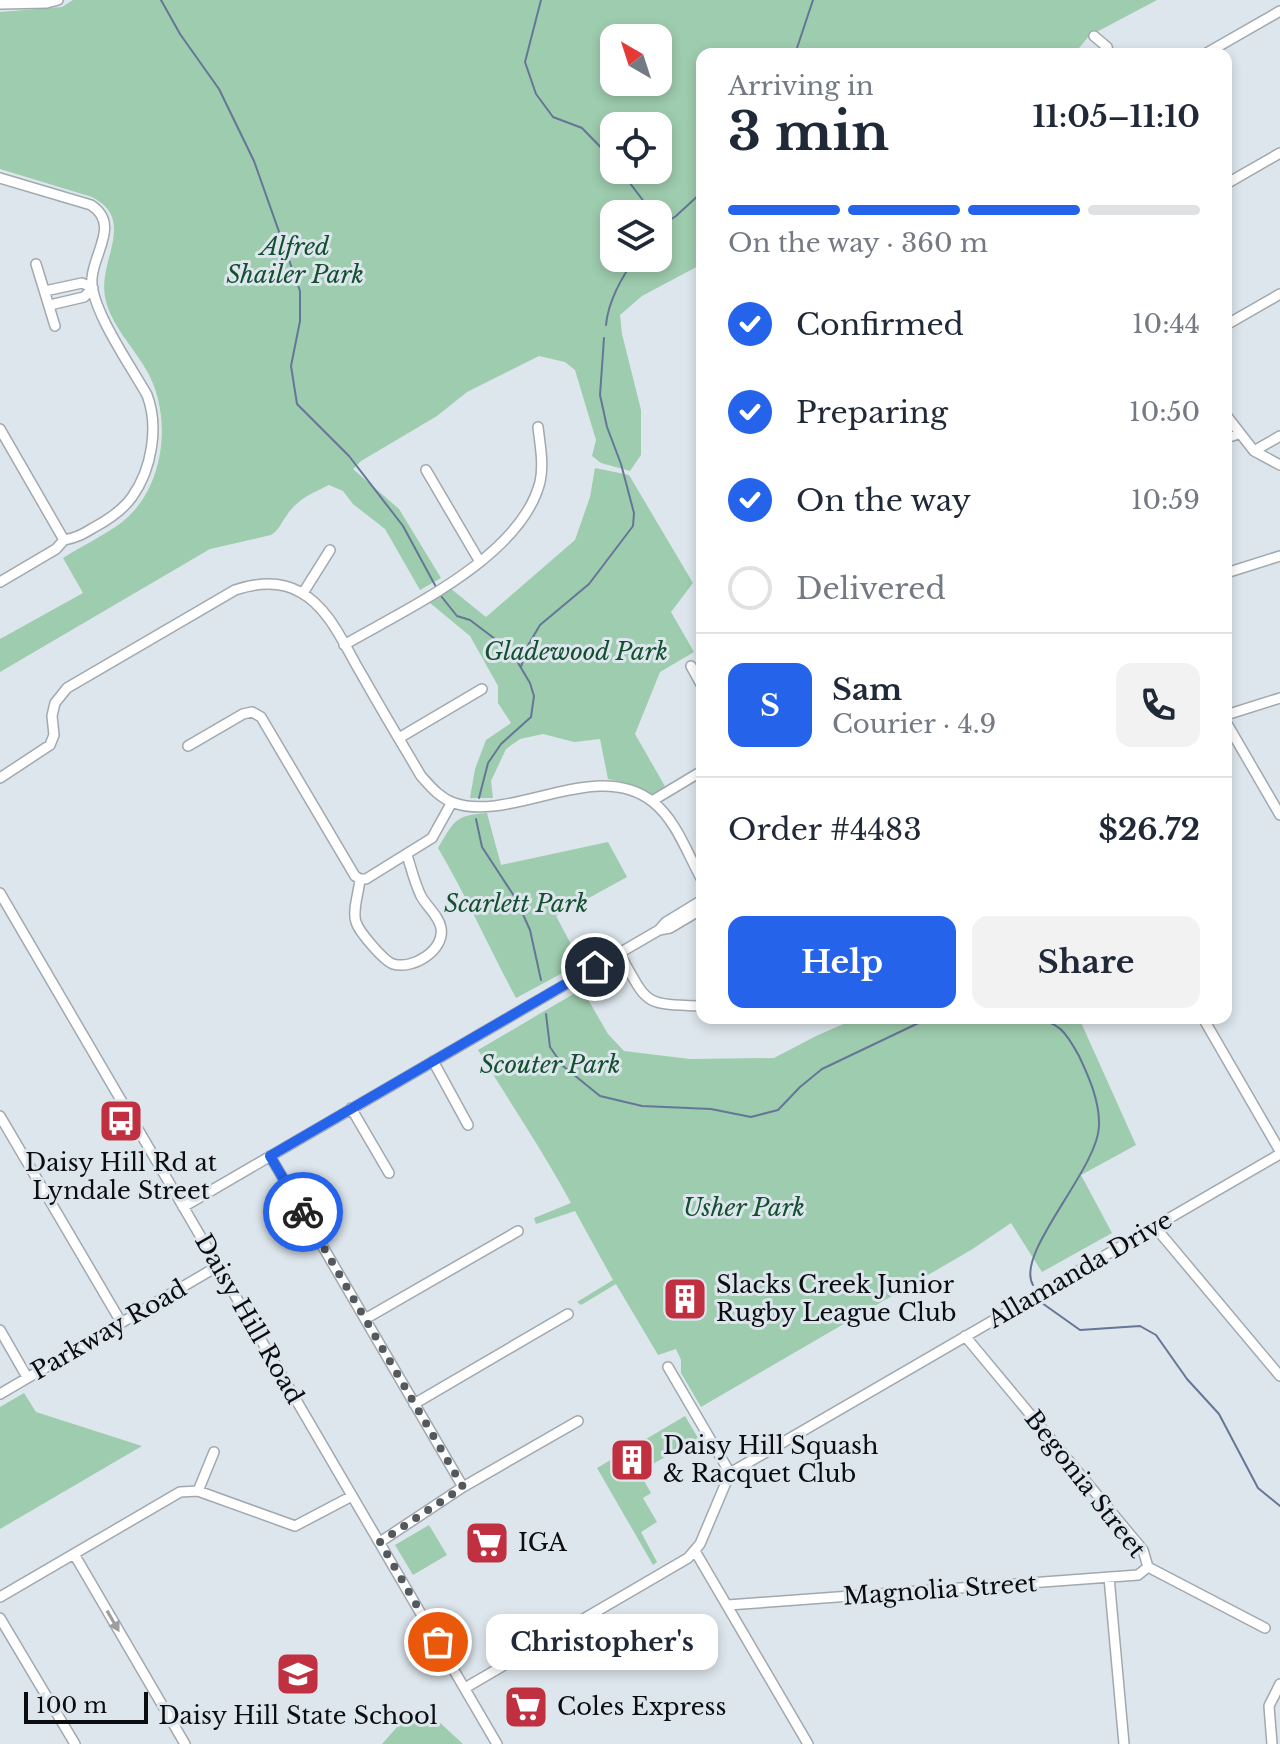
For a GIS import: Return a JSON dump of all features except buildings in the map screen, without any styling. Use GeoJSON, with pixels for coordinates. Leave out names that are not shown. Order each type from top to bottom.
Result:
{"type":"FeatureCollection","features":[{"type":"Feature","properties":{"kind":"street"},"geometry":{"type":"LineString","coordinates":[[0,4],[58,0]]}},
{"type":"Feature","properties":{"kind":"street"},"geometry":{"type":"LineString","coordinates":[[1215,48],[1280,11]]}},
{"type":"Feature","properties":{"kind":"street"},"geometry":{"type":"LineString","coordinates":[[1094,36],[1107,48]]}},
{"type":"Feature","properties":{"kind":"street"},"geometry":{"type":"LineString","coordinates":[[1232,181],[1280,153]]}},
{"type":"Feature","properties":{"kind":"street"},"geometry":{"type":"LineString","coordinates":[[0,178],[91,205],[100,211],[106,228],[92,278],[93,288],[98,308],[147,395],[154,437],[143,477],[132,497],[112,517],[75,539],[64,540],[56,549],[0,582]]}},
{"type":"Feature","properties":{"kind":"street"},"geometry":{"type":"LineString","coordinates":[[36,264],[55,326]]}},
{"type":"Feature","properties":{"kind":"street"},"geometry":{"type":"LineString","coordinates":[[45,291],[82,283],[93,288]]}},
{"type":"Feature","properties":{"kind":"street"},"geometry":{"type":"LineString","coordinates":[[50,305],[84,297],[93,288]]}},
{"type":"Feature","properties":{"kind":"street"},"geometry":{"type":"LineString","coordinates":[[1232,322],[1280,294]]}},
{"type":"Feature","properties":{"kind":"street"},"geometry":{"type":"LineString","coordinates":[[1232,424],[1254,451],[1280,465]]}},
{"type":"Feature","properties":{"kind":"street"},"geometry":{"type":"LineString","coordinates":[[344,645],[459,577],[480,562],[519,525],[533,502],[540,480],[542,458],[538,427]]}},
{"type":"Feature","properties":{"kind":"street"},"geometry":{"type":"LineString","coordinates":[[0,429],[64,540]]}},
{"type":"Feature","properties":{"kind":"street"},"geometry":{"type":"LineString","coordinates":[[1232,436],[1238,434]]}},
{"type":"Feature","properties":{"kind":"street"},"geometry":{"type":"LineString","coordinates":[[1254,451],[1280,436]]}},
{"type":"Feature","properties":{"kind":"street"},"geometry":{"type":"LineString","coordinates":[[426,470],[480,562]]}},
{"type":"Feature","properties":{"kind":"street"},"geometry":{"type":"LineString","coordinates":[[303,593],[330,550]]}},
{"type":"Feature","properties":{"kind":"street"},"geometry":{"type":"LineString","coordinates":[[1232,571],[1280,556]]}},
{"type":"Feature","properties":{"kind":"street"},"geometry":{"type":"LineString","coordinates":[[0,778],[50,745],[54,735],[52,716],[55,703],[67,688],[235,590],[253,584],[272,584],[303,593],[328,618],[421,776],[435,792],[452,802],[485,806],[592,786],[628,790],[652,801],[667,816],[696,869]]}},
{"type":"Feature","properties":{"kind":"street"},"geometry":{"type":"LineString","coordinates":[[691,666],[696,675]]}},
{"type":"Feature","properties":{"kind":"street"},"geometry":{"type":"LineString","coordinates":[[399,738],[482,689]]}},
{"type":"Feature","properties":{"kind":"street"},"geometry":{"type":"LineString","coordinates":[[1232,713],[1280,698]]}},
{"type":"Feature","properties":{"kind":"street"},"geometry":{"type":"LineString","coordinates":[[188,746],[243,714],[252,712],[261,717],[355,876],[360,879],[366,879],[432,838],[452,802]]}},
{"type":"Feature","properties":{"kind":"street"},"geometry":{"type":"LineString","coordinates":[[1232,732],[1280,815]]}},
{"type":"Feature","properties":{"kind":"street"},"geometry":{"type":"LineString","coordinates":[[652,801],[696,775]]}},
{"type":"Feature","properties":{"kind":"street"},"geometry":{"type":"LineString","coordinates":[[360,879],[355,912],[359,929],[384,959],[393,964],[415,962],[432,951],[441,939],[441,927],[419,893],[407,855]]}},
{"type":"Feature","properties":{"kind":"street","name":"Daisy Hill Road"},"geometry":{"type":"LineString","coordinates":[[0,893],[3,905],[497,1744]]}},
{"type":"Feature","properties":{"kind":"street"},"geometry":{"type":"LineString","coordinates":[[183,1207],[659,930],[666,922],[696,904]]}},
{"type":"Feature","properties":{"kind":"street"},"geometry":{"type":"LineString","coordinates":[[659,930],[670,928],[696,913]]}},
{"type":"Feature","properties":{"kind":"street"},"geometry":{"type":"LineString","coordinates":[[619,953],[649,1000],[658,1004],[696,1006]]}},
{"type":"Feature","properties":{"kind":"street"},"geometry":{"type":"LineString","coordinates":[[1206,1024],[1280,1152]]}},
{"type":"Feature","properties":{"kind":"street"},"geometry":{"type":"LineString","coordinates":[[433,1061],[468,1125]]}},
{"type":"Feature","properties":{"kind":"street"},"geometry":{"type":"LineString","coordinates":[[351,1108],[389,1173]]}},
{"type":"Feature","properties":{"kind":"street"},"geometry":{"type":"LineString","coordinates":[[0,1116],[121,1322]]}},
{"type":"Feature","properties":{"kind":"street","name":"Allamanda Drive"},"geometry":{"type":"LineString","coordinates":[[730,1473],[1280,1152]]}},
{"type":"Feature","properties":{"kind":"street"},"geometry":{"type":"LineString","coordinates":[[270,1156],[463,1487]]}},
{"type":"Feature","properties":{"kind":"street"},"geometry":{"type":"LineString","coordinates":[[1155,1227],[1280,1376]]}},
{"type":"Feature","properties":{"kind":"street"},"geometry":{"type":"LineString","coordinates":[[365,1319],[518,1231]]}},
{"type":"Feature","properties":{"kind":"street","name":"Parkway Road"},"geometry":{"type":"LineString","coordinates":[[0,1394],[218,1266]]}},
{"type":"Feature","properties":{"kind":"street"},"geometry":{"type":"LineString","coordinates":[[414,1404],[568,1314]]}},
{"type":"Feature","properties":{"kind":"street"},"geometry":{"type":"LineString","coordinates":[[0,1330],[27,1377]]}},
{"type":"Feature","properties":{"kind":"street","name":"Begonia Street"},"geometry":{"type":"LineString","coordinates":[[965,1336],[1143,1550],[1148,1567],[1265,1628]]}},
{"type":"Feature","properties":{"kind":"street"},"geometry":{"type":"LineString","coordinates":[[465,1688],[688,1558],[695,1551],[730,1473],[668,1367]]}},
{"type":"Feature","properties":{"kind":"street"},"geometry":{"type":"LineString","coordinates":[[380,1542],[463,1487],[578,1421]]}},
{"type":"Feature","properties":{"kind":"street"},"geometry":{"type":"LineString","coordinates":[[198,1491],[214,1452]]}},
{"type":"Feature","properties":{"kind":"street"},"geometry":{"type":"LineString","coordinates":[[0,1597],[180,1492],[198,1491],[295,1526],[352,1496]]}},
{"type":"Feature","properties":{"kind":"street"},"geometry":{"type":"LineString","coordinates":[[695,1551],[808,1744]]}},
{"type":"Feature","properties":{"kind":"street"},"geometry":{"type":"LineString","coordinates":[[74,1554],[185,1744]]}},
{"type":"Feature","properties":{"kind":"street","name":"Magnolia Street"},"geometry":{"type":"LineString","coordinates":[[728,1605],[1138,1575],[1148,1567]]}},
{"type":"Feature","properties":{"kind":"street"},"geometry":{"type":"LineString","coordinates":[[1109,1577],[1124,1744]]}},
{"type":"Feature","properties":{"kind":"street"},"geometry":{"type":"LineString","coordinates":[[0,1618],[75,1744]]}},
{"type":"Feature","properties":{"kind":"street"},"geometry":{"type":"LineString","coordinates":[[1275,1744],[1269,1706],[1280,1684]]}},
{"type":"Feature","properties":{"kind":"green space","name":"Alfred Shailer Park"},"geometry":{"type":"Polygon","coordinates":[[[73,0],[1157,0],[1089,36],[1079,48],[696,48],[696,267],[642,296],[620,315],[641,410],[641,455],[630,471],[601,463],[592,456],[596,440],[575,370],[565,362],[539,356],[467,392],[437,416],[361,461],[353,469],[399,509],[441,578],[420,590],[385,529],[353,504],[343,491],[329,485],[291,509],[271,535],[210,549],[0,672],[0,639],[83,593],[63,558],[114,528],[136,509],[155,472],[162,430],[155,389],[112,317],[105,297],[106,269],[113,242],[112,217],[105,206],[92,197],[0,169],[0,12],[62,7],[73,0]]]}},
{"type":"Feature","properties":{"kind":"green space","name":"Gladewood Park"},"geometry":{"type":"Polygon","coordinates":[[[595,468],[629,475],[693,583],[671,612],[694,652],[660,672],[635,734],[666,788],[654,796],[627,783],[608,779],[600,739],[574,742],[543,734],[520,739],[506,749],[491,781],[493,798],[470,798],[475,769],[486,740],[511,723],[498,703],[498,686],[470,636],[424,598],[445,584],[486,617],[575,540],[590,497],[595,468]]]}},
{"type":"Feature","properties":{"kind":"green space","name":"Scarlett Park"},"geometry":{"type":"Polygon","coordinates":[[[487,813],[501,865],[608,842],[627,877],[556,916],[581,963],[516,998],[438,848],[461,818],[487,813]]]}},
{"type":"Feature","properties":{"kind":"green space","name":"Usher Park"},"geometry":{"type":"Polygon","coordinates":[[[582,989],[608,1034],[624,1051],[690,1059],[774,1058],[843,1024],[1082,1024],[1136,1145],[1081,1175],[1112,1233],[1042,1272],[1011,1223],[971,1250],[701,1407],[681,1373],[681,1360],[676,1349],[658,1355],[616,1284],[581,1305],[577,1302],[613,1280],[575,1211],[536,1224],[534,1218],[571,1203],[478,1050],[582,989]]]}},
{"type":"Feature","properties":{"kind":"green space"},"geometry":{"type":"Polygon","coordinates":[[[24,1393],[36,1412],[142,1446],[0,1529],[0,1407],[24,1393]]]}},
{"type":"Feature","properties":{"kind":"green space"},"geometry":{"type":"Polygon","coordinates":[[[685,1416],[698,1438],[639,1472],[651,1493],[643,1498],[657,1522],[641,1532],[657,1562],[653,1565],[597,1468],[685,1416]]]}},
{"type":"Feature","properties":{"kind":"green space"},"geometry":{"type":"Polygon","coordinates":[[[429,1525],[447,1555],[413,1575],[395,1545],[429,1525]]]}},
{"type":"Feature","properties":{"kind":"green space"},"geometry":{"type":"Polygon","coordinates":[[[405,1718],[437,1720],[463,1744],[382,1744],[405,1718]]]}},
{"type":"Feature","properties":{"kind":"waterway"},"geometry":{"type":"LineString","coordinates":[[161,0],[180,34],[219,89],[254,161],[300,291],[300,321],[291,366],[297,404],[349,456],[403,526],[436,587]]}},
{"type":"Feature","properties":{"kind":"waterway"},"geometry":{"type":"LineString","coordinates":[[541,0],[525,62],[536,94],[553,117],[582,128],[600,147]]}},
{"type":"Feature","properties":{"kind":"waterway"},"geometry":{"type":"LineString","coordinates":[[797,48],[813,0]]}},
{"type":"Feature","properties":{"kind":"waterway"},"geometry":{"type":"LineString","coordinates":[[631,184],[643,200]]}},
{"type":"Feature","properties":{"kind":"waterway"},"geometry":{"type":"LineString","coordinates":[[672,219],[696,198]]}},
{"type":"Feature","properties":{"kind":"waterway"},"geometry":{"type":"LineString","coordinates":[[606,325],[616,290],[627,272]]}},
{"type":"Feature","properties":{"kind":"waterway"},"geometry":{"type":"LineString","coordinates":[[521,667],[527,647],[540,625],[589,584],[633,526],[634,513],[600,395],[604,338]]}},
{"type":"Feature","properties":{"kind":"waterway"},"geometry":{"type":"LineString","coordinates":[[441,596],[457,616],[470,620],[511,651],[534,696],[531,717],[501,744],[488,763],[479,798]]}},
{"type":"Feature","properties":{"kind":"waterway"},"geometry":{"type":"LineString","coordinates":[[476,819],[482,847],[516,899],[530,930],[541,980]]}},
{"type":"Feature","properties":{"kind":"waterway"},"geometry":{"type":"LineString","coordinates":[[546,1014],[550,1047],[563,1066],[600,1096],[642,1106],[711,1109],[751,1117],[778,1110],[822,1069],[916,1024]]}},
{"type":"Feature","properties":{"kind":"waterway"},"geometry":{"type":"LineString","coordinates":[[1033,1285],[1030,1271],[1035,1253],[1086,1165],[1099,1126],[1098,1108],[1083,1064],[1070,1040],[1053,1024]]}},
{"type":"Feature","properties":{"kind":"waterway"},"geometry":{"type":"LineString","coordinates":[[1042,1303],[1080,1330],[1140,1326],[1156,1335],[1187,1379],[1219,1414],[1258,1488],[1280,1506]]}},
{"type":"Feature","properties":{"kind":"way so far"},"geometry":{"type":"LineString","coordinates":[[303,1212],[463,1487],[380,1542],[438,1642]]}},
{"type":"Feature","properties":{"kind":"place","name":"Daisy Hill Rd at Lyndale Street"},"geometry":{"type":"Point","coordinates":[121,1121]}},
{"type":"Feature","properties":{"kind":"place","name":"Slacks Creek Junior Rugby League Club"},"geometry":{"type":"Point","coordinates":[685,1299]}},
{"type":"Feature","properties":{"kind":"place","name":"Daisy Hill Squash & Racquet Club"},"geometry":{"type":"Point","coordinates":[632,1460]}},
{"type":"Feature","properties":{"kind":"place","name":"IGA"},"geometry":{"type":"Point","coordinates":[487,1543]}},
{"type":"Feature","properties":{"kind":"place","name":"Christopher's"},"geometry":{"type":"Point","coordinates":[438,1642]}},
{"type":"Feature","properties":{"kind":"place","name":"Daisy Hill State School"},"geometry":{"type":"Point","coordinates":[298,1674]}},
{"type":"Feature","properties":{"kind":"place","name":"Coles Express"},"geometry":{"type":"Point","coordinates":[526,1707]}},
{"type":"Feature","properties":{"kind":"route"},"geometry":{"type":"LineString","coordinates":[[303,1212],[270,1156],[595,967]]}},
{"type":"Feature","properties":{"kind":"park label","name":"Scouter Park"},"geometry":{"type":"Point","coordinates":[550,1065]}}]}
